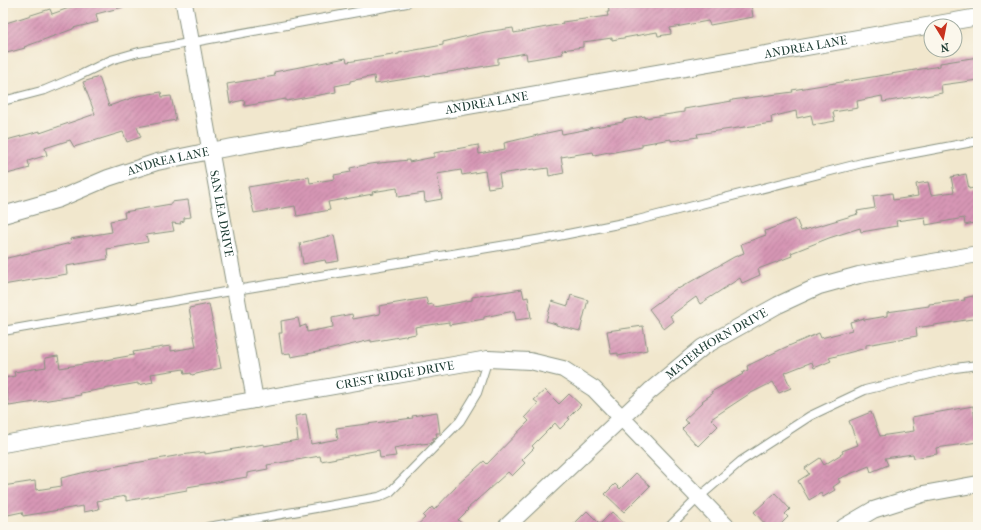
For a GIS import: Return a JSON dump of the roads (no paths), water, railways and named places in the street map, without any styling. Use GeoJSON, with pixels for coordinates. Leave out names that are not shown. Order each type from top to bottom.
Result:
{"type":"FeatureCollection","features":[{"type":"Feature","properties":{"kind":"street","name":"SAN LEA DRIVE"},"geometry":{"type":"LineString","coordinates":[[184,3],[256,400]]}},
{"type":"Feature","properties":{"kind":"street","name":"ANDREA LANE"},"geometry":{"type":"LineString","coordinates":[[3,215],[59,199],[108,178],[157,162],[210,151],[978,17]]}},
{"type":"Feature","properties":{"kind":"street","name":"MATERHORN DRIVE"},"geometry":{"type":"LineString","coordinates":[[506,527],[650,391],[703,347],[778,305],[812,289],[860,275],[978,254]]}},
{"type":"Feature","properties":{"kind":"street","name":"CREST RIDGE DRIVE"},"geometry":{"type":"LineString","coordinates":[[3,444],[488,359],[530,361],[563,369],[594,389],[727,527]]}},
{"type":"Feature","properties":{"kind":"street"},"geometry":{"type":"LineString","coordinates":[[844,527],[873,510],[923,494],[978,484]]}},
{"type":"Feature","properties":{"kind":"lane"},"geometry":{"type":"LineString","coordinates":[[3,101],[45,90],[111,60],[139,52],[190,41],[407,3]]}},
{"type":"Feature","properties":{"kind":"lane"},"geometry":{"type":"LineString","coordinates":[[3,331],[236,290],[548,238],[638,220],[862,163],[978,141]]}},
{"type":"Feature","properties":{"kind":"lane"},"geometry":{"type":"LineString","coordinates":[[208,527],[379,497],[390,492],[460,421],[477,393],[488,359]]}},
{"type":"Feature","properties":{"kind":"lane"},"geometry":{"type":"LineString","coordinates":[[668,527],[698,498],[741,461],[810,416],[865,390],[955,368],[978,365]]}}]}
